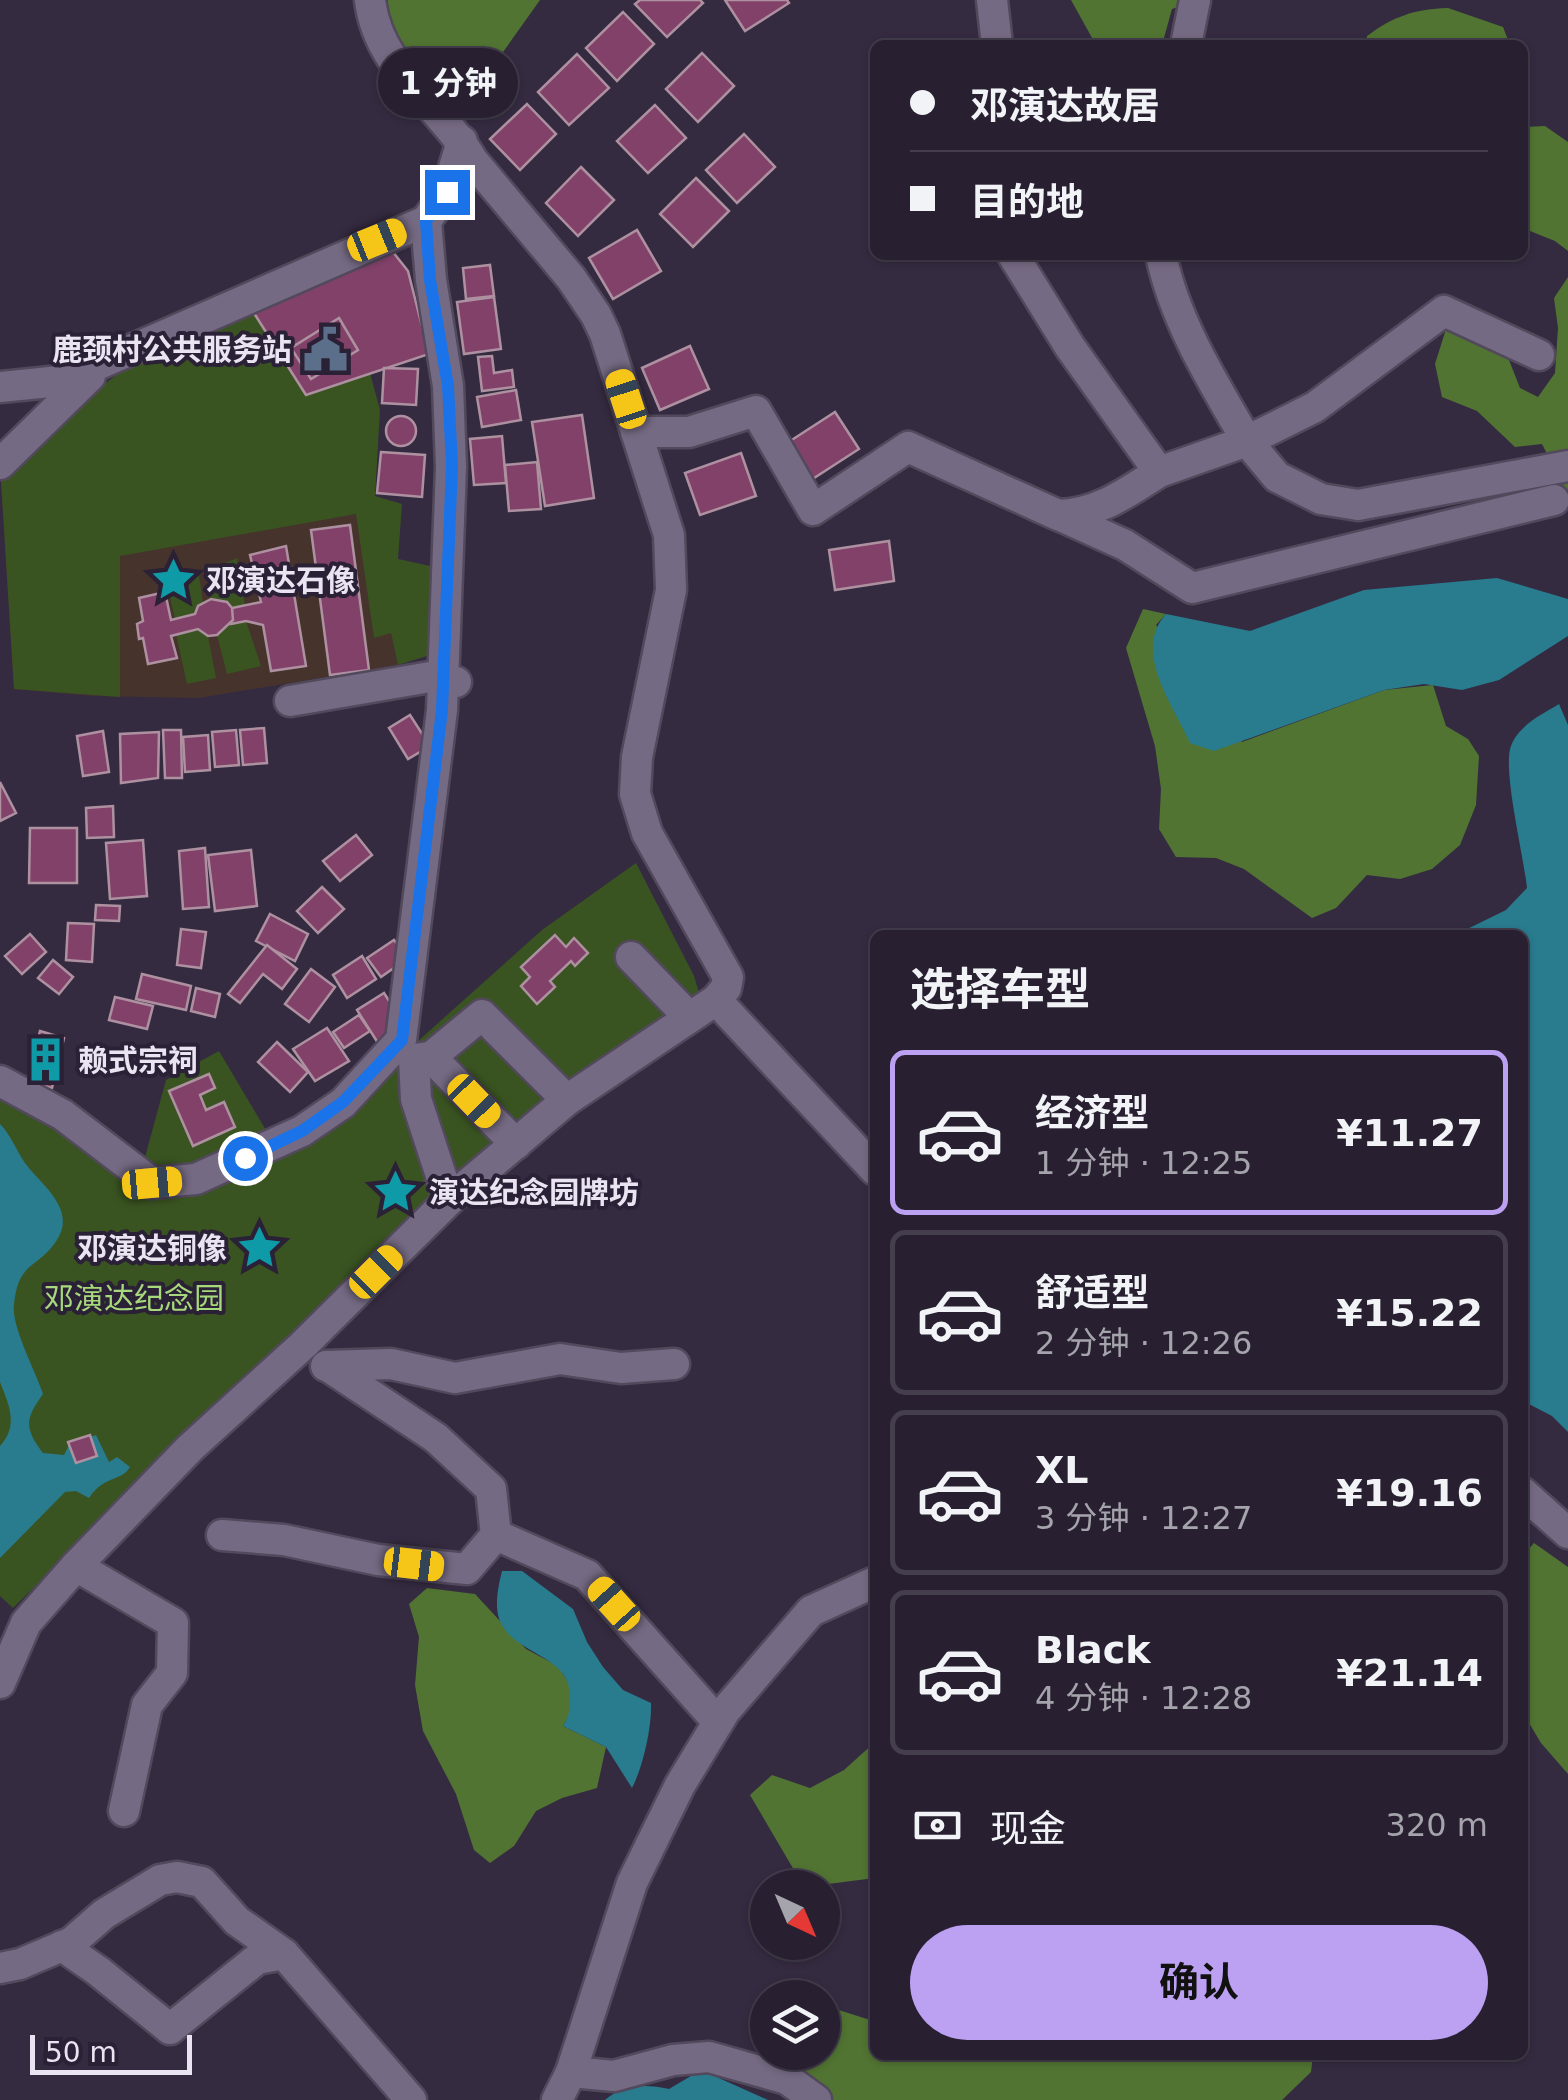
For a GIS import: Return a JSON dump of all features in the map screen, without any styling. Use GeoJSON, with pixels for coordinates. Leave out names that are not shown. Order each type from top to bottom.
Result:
{"type":"FeatureCollection","features":[{"type":"Feature","properties":{"kind":"street"},"geometry":{"type":"LineString","coordinates":[[0,1683],[26,1623],[76,1566],[190,1448],[449,1200],[567,1100],[716,1000],[726,988],[728,977],[648,832],[635,794],[637,757],[671,590],[672,562],[669,535],[596,314],[572,278],[473,161],[462,141],[388,56],[375,26],[370,0]]}},
{"type":"Feature","properties":{"kind":"street"},"geometry":{"type":"LineString","coordinates":[[992,0],[996,40]]}},
{"type":"Feature","properties":{"kind":"street"},"geometry":{"type":"LineString","coordinates":[[1187,40],[1195,0]]}},
{"type":"Feature","properties":{"kind":"street"},"geometry":{"type":"LineString","coordinates":[[0,386],[60,381],[426,221],[447,192],[462,141]]}},
{"type":"Feature","properties":{"kind":"street"},"geometry":{"type":"LineString","coordinates":[[426,221],[430,280],[448,386],[452,466],[442,710],[416,1052],[416,1099],[449,1200]]}},
{"type":"Feature","properties":{"kind":"street"},"geometry":{"type":"LineString","coordinates":[[1016,260],[1070,346],[1159,472]]}},
{"type":"Feature","properties":{"kind":"street"},"geometry":{"type":"LineString","coordinates":[[636,432],[689,432],[756,411],[814,510],[908,447],[1125,545],[1192,588],[1561,513],[1554,469],[1358,504],[1321,499],[1276,476],[1247,441],[1202,365],[1162,260]]}},
{"type":"Feature","properties":{"kind":"street"},"geometry":{"type":"LineString","coordinates":[[1058,515],[1081,514],[1108,504],[1159,472],[1247,441],[1315,407],[1444,311],[1538,355]]}},
{"type":"Feature","properties":{"kind":"street"},"geometry":{"type":"LineString","coordinates":[[0,464],[12,442],[107,360]]}},
{"type":"Feature","properties":{"kind":"street"},"geometry":{"type":"LineString","coordinates":[[290,702],[430,678],[456,682]]}},
{"type":"Feature","properties":{"kind":"street"},"geometry":{"type":"LineString","coordinates":[[631,957],[688,1016]]}},
{"type":"Feature","properties":{"kind":"street"},"geometry":{"type":"LineString","coordinates":[[716,1000],[870,1165]]}},
{"type":"Feature","properties":{"kind":"street"},"geometry":{"type":"LineString","coordinates":[[0,1081],[63,1115],[152,1183],[196,1179],[302,1131],[416,1052],[482,1014],[567,1100]]}},
{"type":"Feature","properties":{"kind":"street"},"geometry":{"type":"LineString","coordinates":[[416,1052],[516,1144]]}},
{"type":"Feature","properties":{"kind":"street"},"geometry":{"type":"LineString","coordinates":[[222,1535],[284,1540],[378,1560],[467,1569],[496,1535],[491,1489],[436,1438],[329,1367],[290,1356]]}},
{"type":"Feature","properties":{"kind":"street"},"geometry":{"type":"LineString","coordinates":[[329,1367],[391,1364],[456,1378],[560,1359],[621,1368],[674,1364]]}},
{"type":"Feature","properties":{"kind":"street"},"geometry":{"type":"LineString","coordinates":[[1528,1497],[1568,1532]]}},
{"type":"Feature","properties":{"kind":"street"},"geometry":{"type":"LineString","coordinates":[[496,1535],[587,1574],[718,1722]]}},
{"type":"Feature","properties":{"kind":"street"},"geometry":{"type":"LineString","coordinates":[[76,1566],[173,1623],[172,1673],[147,1705],[124,1811]]}},
{"type":"Feature","properties":{"kind":"street"},"geometry":{"type":"LineString","coordinates":[[557,2100],[572,2072],[632,1883],[680,1785],[718,1722],[811,1611],[870,1584]]}},
{"type":"Feature","properties":{"kind":"street"},"geometry":{"type":"LineString","coordinates":[[0,1968],[20,1964],[72,1942],[104,1914],[160,1880],[177,1877],[202,1882],[237,1920],[284,1954],[411,2100]]}},
{"type":"Feature","properties":{"kind":"street"},"geometry":{"type":"LineString","coordinates":[[62,1946],[170,2029],[257,1959],[284,1954]]}},
{"type":"Feature","properties":{"kind":"street"},"geometry":{"type":"LineString","coordinates":[[572,2072],[614,2076],[672,2060],[709,2057],[787,2079],[816,2100]]}},
{"type":"Feature","properties":{"kind":"shaded area"},"geometry":{"type":"Polygon","coordinates":[[[1,481],[294,523],[357,514],[374,637],[391,633],[398,665],[199,698],[94,696],[14,689],[1,481]]]}},
{"type":"Feature","properties":{"kind":"green space"},"geometry":{"type":"Polygon","coordinates":[[[388,0],[540,0],[474,93],[438,57],[418,76],[392,30],[388,0]]]}},
{"type":"Feature","properties":{"kind":"green space"},"geometry":{"type":"Polygon","coordinates":[[[1071,0],[1200,0],[1172,9],[1163,40],[1093,40],[1071,0]]]}},
{"type":"Feature","properties":{"kind":"green space"},"geometry":{"type":"Polygon","coordinates":[[[1448,8],[1503,27],[1508,40],[1367,40],[1386,23],[1425,10],[1448,8]]]}},
{"type":"Feature","properties":{"kind":"green space"},"geometry":{"type":"Polygon","coordinates":[[[1545,126],[1568,142],[1568,251],[1555,241],[1528,233],[1528,127],[1545,126]]]}},
{"type":"Feature","properties":{"kind":"green space"},"geometry":{"type":"Polygon","coordinates":[[[1568,277],[1568,495],[1542,444],[1515,447],[1477,411],[1442,397],[1435,364],[1446,329],[1473,335],[1507,355],[1520,388],[1538,397],[1555,373],[1558,328],[1554,298],[1568,277]]]}},
{"type":"Feature","properties":{"kind":"green space"},"geometry":{"type":"Polygon","coordinates":[[[252,310],[306,394],[370,373],[380,410],[375,496],[402,504],[398,559],[435,567],[430,655],[398,665],[391,633],[374,638],[356,514],[120,556],[120,697],[14,689],[1,481],[87,398],[143,354],[252,310]]]}},
{"type":"Feature","properties":{"kind":"green space"},"geometry":{"type":"Polygon","coordinates":[[[237,558],[245,606],[232,608],[227,602],[211,599],[205,572],[237,558]]]}},
{"type":"Feature","properties":{"kind":"green space"},"geometry":{"type":"Polygon","coordinates":[[[199,576],[203,603],[195,614],[175,619],[166,581],[199,576]]]}},
{"type":"Feature","properties":{"kind":"green space"},"geometry":{"type":"Polygon","coordinates":[[[1143,609],[1166,614],[1156,625],[1242,742],[1384,690],[1433,685],[1446,726],[1468,739],[1479,756],[1476,805],[1460,845],[1432,869],[1400,879],[1367,875],[1336,908],[1312,918],[1244,869],[1216,858],[1176,857],[1159,829],[1161,789],[1155,746],[1126,648],[1143,609]]]}},
{"type":"Feature","properties":{"kind":"green space"},"geometry":{"type":"Polygon","coordinates":[[[246,621],[261,666],[227,674],[217,635],[231,624],[246,621]]]}},
{"type":"Feature","properties":{"kind":"green space"},"geometry":{"type":"Polygon","coordinates":[[[198,629],[208,636],[216,678],[187,684],[176,634],[198,629]]]}},
{"type":"Feature","properties":{"kind":"green space","name":"邓演达纪念园"},"geometry":{"type":"Polygon","coordinates":[[[636,863],[694,976],[703,1007],[432,1203],[319,1307],[13,1608],[0,1596],[0,1081],[144,1161],[166,1080],[219,1051],[270,1137],[378,1061],[417,1042],[542,930],[636,863]]]}},
{"type":"Feature","properties":{"kind":"green space"},"geometry":{"type":"Polygon","coordinates":[[[1534,1543],[1568,1567],[1568,1774],[1528,1721],[1528,1550],[1534,1543]]]}},
{"type":"Feature","properties":{"kind":"green space"},"geometry":{"type":"Polygon","coordinates":[[[427,1588],[475,1594],[526,1649],[558,1666],[570,1685],[570,1714],[563,1726],[606,1747],[597,1788],[536,1811],[514,1846],[490,1863],[474,1850],[456,1794],[423,1731],[415,1685],[419,1637],[409,1604],[427,1588]]]}},
{"type":"Feature","properties":{"kind":"green space"},"geometry":{"type":"Polygon","coordinates":[[[870,1747],[870,1879],[840,1882],[840,1870],[794,1870],[750,1795],[772,1775],[810,1788],[844,1770],[870,1747]]]}},
{"type":"Feature","properties":{"kind":"green space"},"geometry":{"type":"Polygon","coordinates":[[[840,2010],[870,2018],[870,2060],[1312,2060],[1311,2072],[1282,2100],[830,2100],[800,2070],[840,2070],[840,2010]]]}},
{"type":"Feature","properties":{"kind":"water"},"geometry":{"type":"Polygon","coordinates":[[[1497,578],[1568,599],[1568,636],[1499,680],[1462,690],[1424,684],[1384,690],[1214,751],[1190,743],[1154,661],[1153,644],[1166,614],[1250,631],[1364,590],[1497,578]]]}},
{"type":"Feature","properties":{"kind":"water"},"geometry":{"type":"Polygon","coordinates":[[[1559,704],[1568,725],[1568,1432],[1552,1416],[1528,1404],[1528,930],[1465,930],[1506,910],[1527,888],[1509,757],[1519,732],[1559,704]]]}},
{"type":"Feature","properties":{"kind":"water"},"geometry":{"type":"Polygon","coordinates":[[[0,1124],[55,1199],[63,1220],[55,1243],[24,1273],[16,1291],[14,1314],[20,1337],[43,1394],[30,1416],[32,1436],[43,1453],[64,1455],[69,1445],[96,1435],[109,1462],[117,1457],[130,1467],[89,1498],[76,1491],[65,1492],[0,1558],[0,1446],[11,1423],[0,1382],[0,1124]]]}},
{"type":"Feature","properties":{"kind":"water"},"geometry":{"type":"Polygon","coordinates":[[[502,1571],[522,1571],[573,1609],[603,1667],[623,1690],[651,1703],[646,1747],[632,1788],[606,1747],[563,1726],[570,1696],[562,1672],[520,1644],[502,1625],[497,1606],[502,1571]]]}},
{"type":"Feature","properties":{"kind":"water"},"geometry":{"type":"Polygon","coordinates":[[[701,2070],[768,2100],[605,2100],[635,2087],[669,2089],[701,2070]]]}},
{"type":"Feature","properties":{"kind":"building"},"geometry":{"type":"Polygon","coordinates":[[[640,0],[703,3],[667,37],[635,4],[640,0]]]}},
{"type":"Feature","properties":{"kind":"building"},"geometry":{"type":"Polygon","coordinates":[[[725,0],[787,0],[789,3],[745,31],[725,0]]]}},
{"type":"Feature","properties":{"kind":"building"},"geometry":{"type":"Polygon","coordinates":[[[623,12],[654,44],[617,81],[586,48],[623,12]]]}},
{"type":"Feature","properties":{"kind":"building"},"geometry":{"type":"Polygon","coordinates":[[[702,53],[734,86],[698,122],[666,89],[702,53]]]}},
{"type":"Feature","properties":{"kind":"building"},"geometry":{"type":"Polygon","coordinates":[[[577,54],[609,88],[569,125],[538,92],[577,54]]]}},
{"type":"Feature","properties":{"kind":"building"},"geometry":{"type":"Polygon","coordinates":[[[527,104],[556,134],[520,170],[490,139],[527,104]]]}},
{"type":"Feature","properties":{"kind":"building"},"geometry":{"type":"Polygon","coordinates":[[[655,105],[686,138],[648,173],[617,141],[655,105]]]}},
{"type":"Feature","properties":{"kind":"building"},"geometry":{"type":"Polygon","coordinates":[[[744,134],[775,167],[737,203],[706,170],[744,134]]]}},
{"type":"Feature","properties":{"kind":"building"},"geometry":{"type":"Polygon","coordinates":[[[581,167],[614,200],[578,236],[546,203],[581,167]]]}},
{"type":"Feature","properties":{"kind":"building"},"geometry":{"type":"Polygon","coordinates":[[[696,178],[729,211],[693,247],[660,214],[696,178]]]}},
{"type":"Feature","properties":{"kind":"building"},"geometry":{"type":"Polygon","coordinates":[[[637,230],[661,271],[613,299],[589,258],[637,230]]]}},
{"type":"Feature","properties":{"kind":"building"},"geometry":{"type":"Polygon","coordinates":[[[389,247],[408,271],[429,354],[306,395],[252,310],[389,247]]]}},
{"type":"Feature","properties":{"kind":"building"},"geometry":{"type":"Polygon","coordinates":[[[490,265],[494,296],[466,299],[463,268],[490,265]]]}},
{"type":"Feature","properties":{"kind":"building"},"geometry":{"type":"Polygon","coordinates":[[[494,297],[501,349],[464,354],[457,302],[494,297]]]}},
{"type":"Feature","properties":{"kind":"building","name":"鹿颈村公共服务站"},"geometry":{"type":"Polygon","coordinates":[[[339,318],[358,350],[311,379],[291,348],[339,318]]]}},
{"type":"Feature","properties":{"kind":"building"},"geometry":{"type":"Polygon","coordinates":[[[690,346],[709,389],[660,410],[642,368],[690,346]]]}},
{"type":"Feature","properties":{"kind":"building"},"geometry":{"type":"Polygon","coordinates":[[[492,356],[494,373],[512,370],[514,387],[482,391],[478,357],[492,356]]]}},
{"type":"Feature","properties":{"kind":"building"},"geometry":{"type":"Polygon","coordinates":[[[384,368],[418,369],[416,405],[382,403],[384,368]]]}},
{"type":"Feature","properties":{"kind":"building"},"geometry":{"type":"Polygon","coordinates":[[[516,390],[521,420],[482,427],[477,397],[516,390]]]}},
{"type":"Feature","properties":{"kind":"building"},"geometry":{"type":"Polygon","coordinates":[[[835,412],[859,449],[811,480],[787,443],[835,412]]]}},
{"type":"Feature","properties":{"kind":"building"},"geometry":{"type":"Polygon","coordinates":[[[582,415],[594,498],[545,506],[532,422],[582,415]]]}},
{"type":"Feature","properties":{"kind":"building"},"geometry":{"type":"Polygon","coordinates":[[[401,416],[412,420],[416,431],[412,442],[401,446],[390,442],[386,431],[390,420],[401,416]]]}},
{"type":"Feature","properties":{"kind":"building"},"geometry":{"type":"Polygon","coordinates":[[[502,436],[506,483],[474,485],[470,439],[502,436]]]}},
{"type":"Feature","properties":{"kind":"building"},"geometry":{"type":"Polygon","coordinates":[[[381,452],[425,455],[422,497],[377,493],[381,452]]]}},
{"type":"Feature","properties":{"kind":"building"},"geometry":{"type":"Polygon","coordinates":[[[741,453],[756,496],[700,515],[685,473],[741,453]]]}},
{"type":"Feature","properties":{"kind":"building"},"geometry":{"type":"Polygon","coordinates":[[[537,462],[541,509],[509,511],[505,465],[537,462]]]}},
{"type":"Feature","properties":{"kind":"building"},"geometry":{"type":"Polygon","coordinates":[[[350,525],[369,670],[330,675],[311,530],[350,525]]]}},
{"type":"Feature","properties":{"kind":"building"},"geometry":{"type":"Polygon","coordinates":[[[889,541],[894,581],[835,590],[829,550],[889,541]]]}},
{"type":"Feature","properties":{"kind":"building"},"geometry":{"type":"Polygon","coordinates":[[[286,546],[306,666],[271,671],[263,625],[246,621],[231,624],[232,608],[261,602],[250,555],[286,546]]]}},
{"type":"Feature","properties":{"kind":"building"},"geometry":{"type":"Polygon","coordinates":[[[165,592],[171,620],[195,614],[198,606],[211,599],[227,602],[233,620],[217,635],[208,636],[198,629],[171,636],[177,658],[148,664],[143,638],[139,639],[137,624],[143,621],[139,598],[165,592]]]}},
{"type":"Feature","properties":{"kind":"building"},"geometry":{"type":"Polygon","coordinates":[[[410,715],[430,746],[408,759],[389,728],[410,715]]]}},
{"type":"Feature","properties":{"kind":"building"},"geometry":{"type":"Polygon","coordinates":[[[264,728],[267,763],[243,765],[240,730],[264,728]]]}},
{"type":"Feature","properties":{"kind":"building"},"geometry":{"type":"Polygon","coordinates":[[[163,730],[181,730],[182,778],[165,778],[163,730]]]}},
{"type":"Feature","properties":{"kind":"building"},"geometry":{"type":"Polygon","coordinates":[[[236,730],[239,765],[215,767],[212,732],[236,730]]]}},
{"type":"Feature","properties":{"kind":"building"},"geometry":{"type":"Polygon","coordinates":[[[103,731],[109,772],[83,776],[77,736],[103,731]]]}},
{"type":"Feature","properties":{"kind":"building"},"geometry":{"type":"Polygon","coordinates":[[[159,732],[158,778],[121,783],[120,734],[159,732]]]}},
{"type":"Feature","properties":{"kind":"building"},"geometry":{"type":"Polygon","coordinates":[[[208,735],[210,770],[185,772],[183,737],[208,735]]]}},
{"type":"Feature","properties":{"kind":"building"},"geometry":{"type":"Polygon","coordinates":[[[0,782],[16,813],[0,821],[0,782]]]}},
{"type":"Feature","properties":{"kind":"building"},"geometry":{"type":"Polygon","coordinates":[[[113,806],[114,837],[87,838],[86,808],[113,806]]]}},
{"type":"Feature","properties":{"kind":"building"},"geometry":{"type":"Polygon","coordinates":[[[30,828],[77,828],[77,883],[29,883],[30,828]]]}},
{"type":"Feature","properties":{"kind":"building"},"geometry":{"type":"Polygon","coordinates":[[[356,835],[372,855],[340,881],[323,861],[356,835]]]}},
{"type":"Feature","properties":{"kind":"building"},"geometry":{"type":"Polygon","coordinates":[[[143,840],[147,896],[110,899],[106,843],[143,840]]]}},
{"type":"Feature","properties":{"kind":"building"},"geometry":{"type":"Polygon","coordinates":[[[205,848],[209,907],[183,909],[179,851],[205,848]]]}},
{"type":"Feature","properties":{"kind":"building"},"geometry":{"type":"Polygon","coordinates":[[[251,850],[257,906],[215,911],[208,855],[251,850]]]}},
{"type":"Feature","properties":{"kind":"building"},"geometry":{"type":"Polygon","coordinates":[[[322,887],[344,909],[318,933],[297,911],[322,887]]]}},
{"type":"Feature","properties":{"kind":"building"},"geometry":{"type":"Polygon","coordinates":[[[96,905],[120,906],[119,921],[95,920],[96,905]]]}},
{"type":"Feature","properties":{"kind":"building"},"geometry":{"type":"Polygon","coordinates":[[[270,914],[308,934],[295,961],[256,941],[270,914]]]}},
{"type":"Feature","properties":{"kind":"building"},"geometry":{"type":"Polygon","coordinates":[[[68,923],[94,924],[92,962],[66,960],[68,923]]]}},
{"type":"Feature","properties":{"kind":"building"},"geometry":{"type":"Polygon","coordinates":[[[181,929],[206,932],[201,968],[177,965],[181,929]]]}},
{"type":"Feature","properties":{"kind":"building"},"geometry":{"type":"Polygon","coordinates":[[[30,934],[46,952],[22,974],[5,956],[30,934]]]}},
{"type":"Feature","properties":{"kind":"building"},"geometry":{"type":"Polygon","coordinates":[[[555,935],[566,947],[574,938],[588,953],[575,966],[571,961],[550,981],[555,987],[537,1004],[521,986],[530,977],[521,967],[555,935]]]}},
{"type":"Feature","properties":{"kind":"building"},"geometry":{"type":"Polygon","coordinates":[[[394,940],[408,958],[381,977],[367,958],[394,940]]]}},
{"type":"Feature","properties":{"kind":"building"},"geometry":{"type":"Polygon","coordinates":[[[267,945],[297,969],[282,989],[263,974],[240,1003],[228,994],[267,945]]]}},
{"type":"Feature","properties":{"kind":"building"},"geometry":{"type":"Polygon","coordinates":[[[362,956],[376,979],[347,998],[333,975],[362,956]]]}},
{"type":"Feature","properties":{"kind":"building"},"geometry":{"type":"Polygon","coordinates":[[[53,960],[73,977],[59,994],[38,978],[53,960]]]}},
{"type":"Feature","properties":{"kind":"building"},"geometry":{"type":"Polygon","coordinates":[[[311,969],[335,987],[309,1022],[285,1004],[311,969]]]}},
{"type":"Feature","properties":{"kind":"building"},"geometry":{"type":"Polygon","coordinates":[[[142,974],[191,986],[186,1010],[136,999],[142,974]]]}},
{"type":"Feature","properties":{"kind":"building"},"geometry":{"type":"Polygon","coordinates":[[[196,988],[220,994],[215,1017],[191,1011],[196,988]]]}},
{"type":"Feature","properties":{"kind":"building"},"geometry":{"type":"Polygon","coordinates":[[[384,993],[405,1026],[378,1043],[357,1010],[384,993]]]}},
{"type":"Feature","properties":{"kind":"building"},"geometry":{"type":"Polygon","coordinates":[[[115,997],[153,1006],[147,1029],[109,1020],[115,997]]]}},
{"type":"Feature","properties":{"kind":"building"},"geometry":{"type":"Polygon","coordinates":[[[359,1015],[370,1031],[344,1048],[333,1032],[359,1015]]]}},
{"type":"Feature","properties":{"kind":"building"},"geometry":{"type":"Polygon","coordinates":[[[327,1028],[349,1061],[315,1081],[293,1049],[327,1028]]]}},
{"type":"Feature","properties":{"kind":"building","name":"赖式宗祠"},"geometry":{"type":"Polygon","coordinates":[[[40,1031],[64,1038],[52,1088],[27,1082],[40,1031]]]}},
{"type":"Feature","properties":{"kind":"building"},"geometry":{"type":"Polygon","coordinates":[[[277,1042],[308,1072],[290,1092],[258,1062],[277,1042]]]}},
{"type":"Feature","properties":{"kind":"building"},"geometry":{"type":"Polygon","coordinates":[[[209,1074],[215,1088],[200,1095],[206,1110],[224,1102],[235,1127],[193,1146],[169,1091],[209,1074]]]}},
{"type":"Feature","properties":{"kind":"building"},"geometry":{"type":"Polygon","coordinates":[[[90,1435],[97,1456],[76,1463],[68,1442],[90,1435]]]}},
{"type":"Feature","properties":{"kind":"place","name":"鹿颈村公共服务站"},"geometry":{"type":"Point","coordinates":[325,349]}},
{"type":"Feature","properties":{"kind":"place","name":"邓演达石像"},"geometry":{"type":"Point","coordinates":[173,580]}},
{"type":"Feature","properties":{"kind":"place","name":"赖式宗祠"},"geometry":{"type":"Point","coordinates":[45,1060]}},
{"type":"Feature","properties":{"kind":"place","name":"演达纪念园牌坊"},"geometry":{"type":"Point","coordinates":[396,1192]}},
{"type":"Feature","properties":{"kind":"place","name":"邓演达铜像"},"geometry":{"type":"Point","coordinates":[260,1248]}},
{"type":"Feature","properties":{"kind":"route"},"geometry":{"type":"LineString","coordinates":[[245,1158],[302,1131],[343,1102],[402,1040],[442,710],[452,466],[448,386],[430,280],[426,221],[447,192]]}}]}
